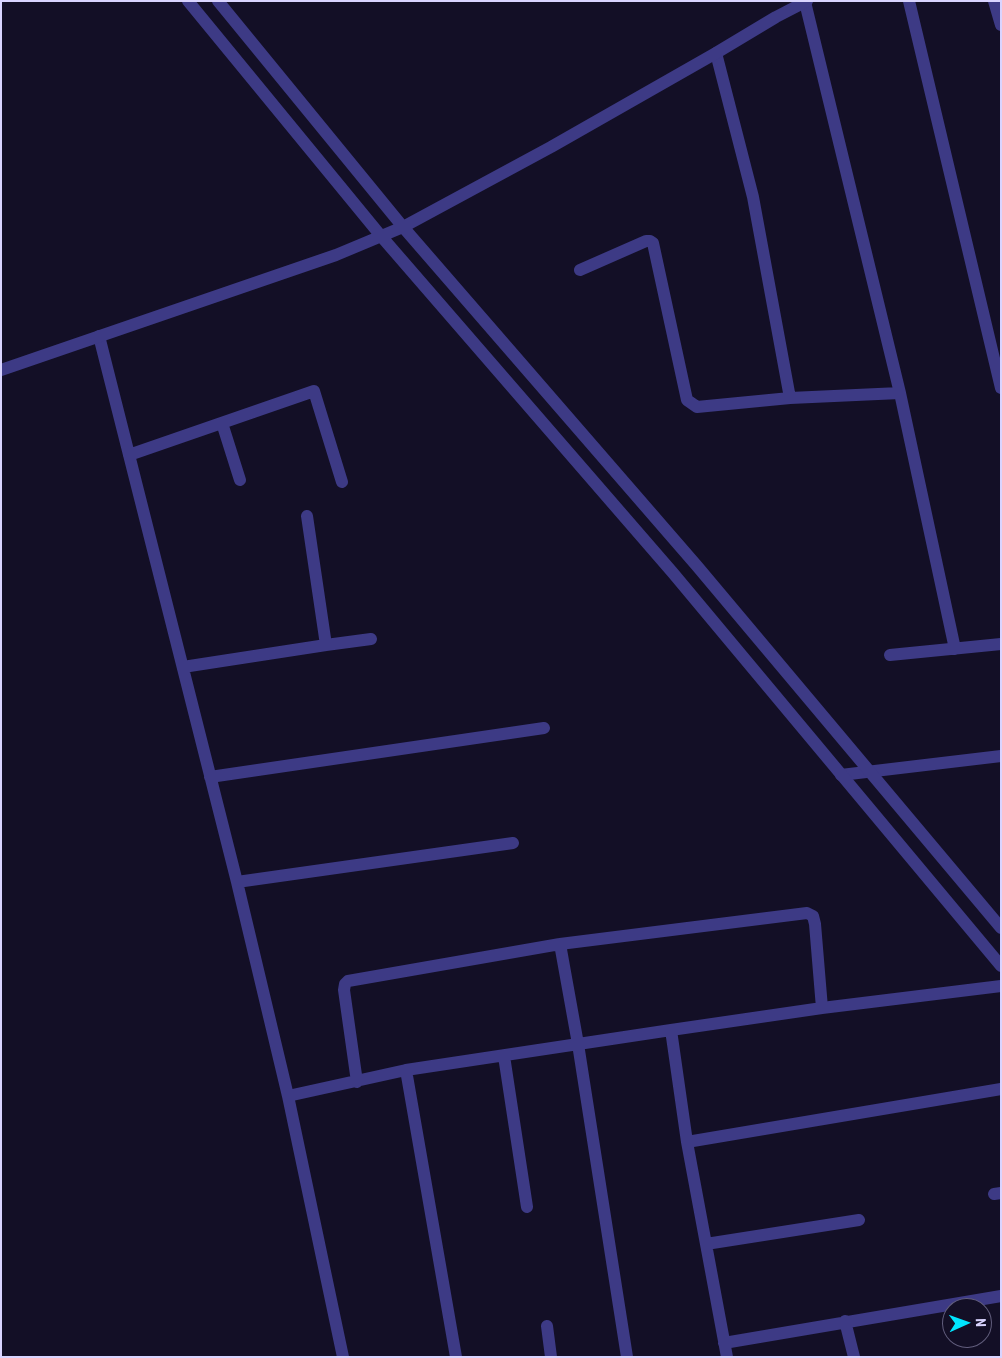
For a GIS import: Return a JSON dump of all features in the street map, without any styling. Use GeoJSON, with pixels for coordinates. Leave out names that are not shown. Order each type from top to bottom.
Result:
{"type":"FeatureCollection","features":[{"type":"Feature","properties":{"kind":"street"},"geometry":{"type":"LineString","coordinates":[[188,1],[381,236],[673,573],[1001,966]]}},
{"type":"Feature","properties":{"kind":"street"},"geometry":{"type":"LineString","coordinates":[[218,1],[403,227],[697,566],[1001,928]]}},
{"type":"Feature","properties":{"kind":"street"},"geometry":{"type":"LineString","coordinates":[[909,1],[1001,388]]}},
{"type":"Feature","properties":{"kind":"street"},"geometry":{"type":"LineString","coordinates":[[994,1],[1001,26]]}},
{"type":"Feature","properties":{"kind":"street"},"geometry":{"type":"LineString","coordinates":[[1,370],[336,255],[403,227],[550,147],[716,53],[776,16],[806,2],[900,393],[955,649]]}},
{"type":"Feature","properties":{"kind":"street"},"geometry":{"type":"LineString","coordinates":[[716,53],[753,197],[790,398]]}},
{"type":"Feature","properties":{"kind":"street"},"geometry":{"type":"LineString","coordinates":[[580,270],[646,241],[650,241],[653,244],[687,400],[697,407],[790,398],[900,393]]}},
{"type":"Feature","properties":{"kind":"street"},"geometry":{"type":"LineString","coordinates":[[99,336],[237,882],[288,1096],[343,1357]]}},
{"type":"Feature","properties":{"kind":"street"},"geometry":{"type":"LineString","coordinates":[[129,454],[314,391],[342,482]]}},
{"type":"Feature","properties":{"kind":"street"},"geometry":{"type":"LineString","coordinates":[[222,422],[240,480]]}},
{"type":"Feature","properties":{"kind":"street"},"geometry":{"type":"LineString","coordinates":[[307,516],[326,645]]}},
{"type":"Feature","properties":{"kind":"street"},"geometry":{"type":"LineString","coordinates":[[183,668],[371,639]]}},
{"type":"Feature","properties":{"kind":"street"},"geometry":{"type":"LineString","coordinates":[[890,655],[1001,644]]}},
{"type":"Feature","properties":{"kind":"street"},"geometry":{"type":"LineString","coordinates":[[210,777],[544,728]]}},
{"type":"Feature","properties":{"kind":"street"},"geometry":{"type":"LineString","coordinates":[[841,775],[868,770],[1001,756]]}},
{"type":"Feature","properties":{"kind":"street"},"geometry":{"type":"LineString","coordinates":[[237,882],[513,843]]}},
{"type":"Feature","properties":{"kind":"street"},"geometry":{"type":"LineString","coordinates":[[357,1082],[344,990],[348,981],[560,944],[807,913],[813,916],[815,924],[822,1008]]}},
{"type":"Feature","properties":{"kind":"street"},"geometry":{"type":"LineString","coordinates":[[560,944],[578,1044],[627,1357]]}},
{"type":"Feature","properties":{"kind":"street"},"geometry":{"type":"LineString","coordinates":[[288,1096],[406,1070],[822,1008],[1001,986]]}},
{"type":"Feature","properties":{"kind":"street"},"geometry":{"type":"LineString","coordinates":[[671,1030],[687,1142],[727,1357]]}},
{"type":"Feature","properties":{"kind":"street"},"geometry":{"type":"LineString","coordinates":[[504,1056],[527,1207]]}},
{"type":"Feature","properties":{"kind":"street"},"geometry":{"type":"LineString","coordinates":[[406,1070],[456,1357]]}},
{"type":"Feature","properties":{"kind":"street"},"geometry":{"type":"LineString","coordinates":[[687,1142],[1001,1089]]}},
{"type":"Feature","properties":{"kind":"street"},"geometry":{"type":"LineString","coordinates":[[706,1244],[859,1220]]}},
{"type":"Feature","properties":{"kind":"street"},"geometry":{"type":"LineString","coordinates":[[724,1343],[1001,1296]]}},
{"type":"Feature","properties":{"kind":"street"},"geometry":{"type":"LineString","coordinates":[[845,1321],[854,1357]]}},
{"type":"Feature","properties":{"kind":"street"},"geometry":{"type":"LineString","coordinates":[[548,1326],[551,1357]]}}]}
